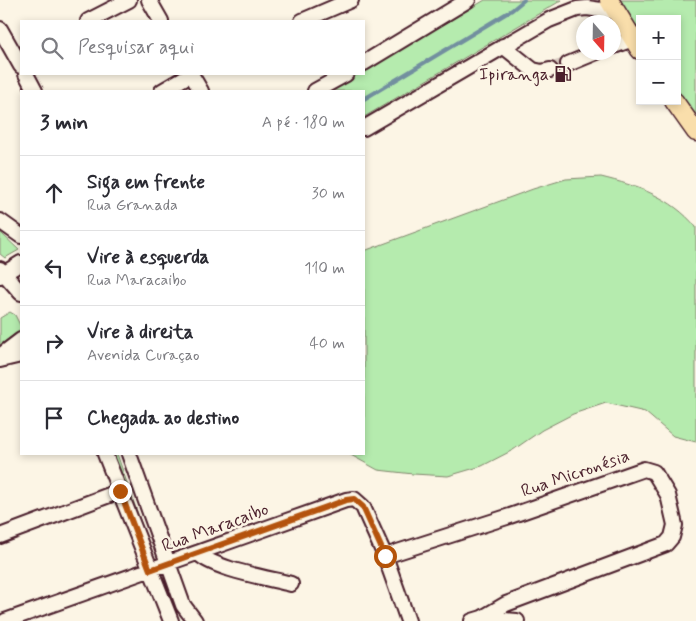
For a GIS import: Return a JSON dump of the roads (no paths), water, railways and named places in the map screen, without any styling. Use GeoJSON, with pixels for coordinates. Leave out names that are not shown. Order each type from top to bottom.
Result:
{"type":"FeatureCollection","features":[{"type":"Feature","properties":{"kind":"main road"},"geometry":{"type":"LineString","coordinates":[[612,6],[636,44]]}},
{"type":"Feature","properties":{"kind":"main road"},"geometry":{"type":"LineString","coordinates":[[677,105],[696,132]]}},
{"type":"Feature","properties":{"kind":"street"},"geometry":{"type":"LineString","coordinates":[[90,20],[129,0]]}},
{"type":"Feature","properties":{"kind":"street"},"geometry":{"type":"LineString","coordinates":[[149,0],[160,20]]}},
{"type":"Feature","properties":{"kind":"street"},"geometry":{"type":"LineString","coordinates":[[304,20],[352,0]]}},
{"type":"Feature","properties":{"kind":"street"},"geometry":{"type":"LineString","coordinates":[[365,62],[468,0]]}},
{"type":"Feature","properties":{"kind":"street"},"geometry":{"type":"LineString","coordinates":[[365,127],[549,20],[577,9],[612,6]]}},
{"type":"Feature","properties":{"kind":"street"},"geometry":{"type":"LineString","coordinates":[[0,28],[20,60]]}},
{"type":"Feature","properties":{"kind":"street"},"geometry":{"type":"LineString","coordinates":[[621,45],[636,44]]}},
{"type":"Feature","properties":{"kind":"street"},"geometry":{"type":"LineString","coordinates":[[503,46],[533,70],[542,72],[550,70]]}},
{"type":"Feature","properties":{"kind":"street"},"geometry":{"type":"LineString","coordinates":[[568,64],[578,60]]}},
{"type":"Feature","properties":{"kind":"street"},"geometry":{"type":"LineString","coordinates":[[27,75],[34,90]]}},
{"type":"Feature","properties":{"kind":"street"},"geometry":{"type":"LineString","coordinates":[[164,90],[189,75]]}},
{"type":"Feature","properties":{"kind":"street"},"geometry":{"type":"LineString","coordinates":[[192,75],[200,90]]}},
{"type":"Feature","properties":{"kind":"street"},"geometry":{"type":"LineString","coordinates":[[317,90],[344,75]]}},
{"type":"Feature","properties":{"kind":"street"},"geometry":{"type":"LineString","coordinates":[[0,220],[20,235]]}},
{"type":"Feature","properties":{"kind":"street"},"geometry":{"type":"LineString","coordinates":[[20,264],[2,273],[20,292]]}},
{"type":"Feature","properties":{"kind":"street"},"geometry":{"type":"LineString","coordinates":[[0,356],[20,341]]}},
{"type":"Feature","properties":{"kind":"street"},"geometry":{"type":"LineString","coordinates":[[0,360],[20,355]]}},
{"type":"Feature","properties":{"kind":"street"},"geometry":{"type":"LineString","coordinates":[[105,455],[170,621]]}},
{"type":"Feature","properties":{"kind":"street"},"geometry":{"type":"LineString","coordinates":[[129,455],[183,605],[194,621]]}},
{"type":"Feature","properties":{"kind":"street","name":"Rua Micronésia"},"geometry":{"type":"LineString","coordinates":[[385,556],[510,516],[644,469],[654,472],[668,495],[675,525],[672,537],[666,544],[506,604],[477,620]]}},
{"type":"Feature","properties":{"kind":"street"},"geometry":{"type":"LineString","coordinates":[[0,536],[120,491]]}},
{"type":"Feature","properties":{"kind":"street","name":"Rua Maracaibo"},"geometry":{"type":"LineString","coordinates":[[5,621],[346,500],[354,499],[363,507],[385,556]]}},
{"type":"Feature","properties":{"kind":"street"},"geometry":{"type":"LineString","coordinates":[[198,553],[204,559],[216,564],[291,584]]}},
{"type":"Feature","properties":{"kind":"street"},"geometry":{"type":"LineString","coordinates":[[385,556],[408,621]]}},
{"type":"Feature","properties":{"kind":"street"},"geometry":{"type":"LineString","coordinates":[[477,620],[517,621]]}},
{"type":"Feature","properties":{"kind":"waterway"},"geometry":{"type":"LineString","coordinates":[[365,98],[512,10],[524,0]]}},
{"type":"Feature","properties":{"kind":"tunnel"},"geometry":{"type":"LineString","coordinates":[[550,70],[568,64]]}},
{"type":"Feature","properties":{"kind":"place","name":"Ipiranga"},"geometry":{"type":"Point","coordinates":[563,74]}}]}
